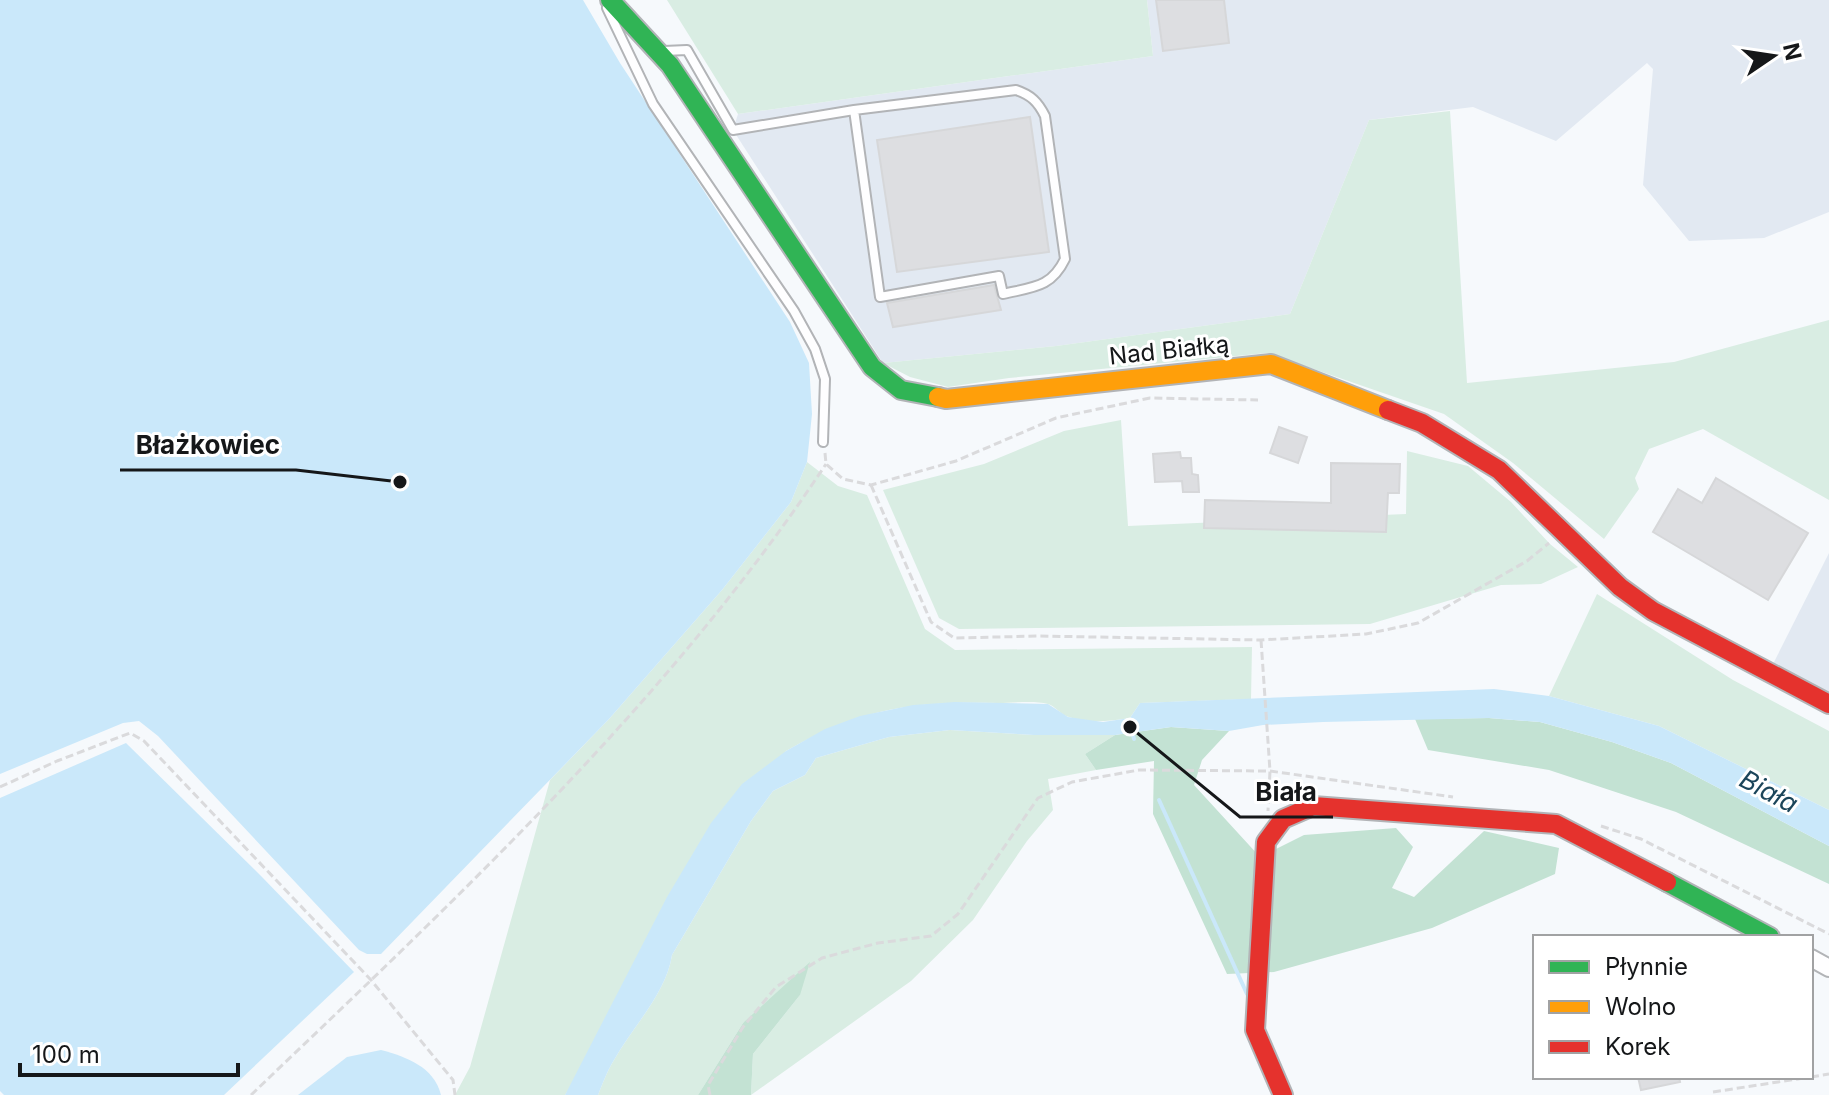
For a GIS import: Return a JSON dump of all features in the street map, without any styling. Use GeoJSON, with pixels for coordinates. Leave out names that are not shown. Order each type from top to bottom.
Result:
{"type":"FeatureCollection","features":[{"type":"Feature","properties":{"kind":"street","name":"Nad Białką"},"geometry":{"type":"LineString","coordinates":[[610,0],[659,51],[872,367],[901,390],[946,399],[1271,364],[1422,423],[1499,470],[1620,587],[1653,611],[1829,704]]}},
{"type":"Feature","properties":{"kind":"street"},"geometry":{"type":"LineString","coordinates":[[1283,1095],[1255,1030],[1266,842],[1283,819],[1313,806],[1556,824],[1766,935]]}},
{"type":"Feature","properties":{"kind":"lane"},"geometry":{"type":"LineString","coordinates":[[604,0],[618,36],[653,104],[794,311],[815,349],[825,379],[823,442]]}},
{"type":"Feature","properties":{"kind":"lane"},"geometry":{"type":"LineString","coordinates":[[659,51],[687,50],[733,130],[854,110],[1016,90],[1028,94],[1038,103],[1045,116],[1065,259],[1057,275],[1043,285],[1003,294],[999,276],[880,297],[854,110]]}},
{"type":"Feature","properties":{"kind":"path"},"geometry":{"type":"LineString","coordinates":[[826,464],[843,479],[871,485],[956,461],[1056,418],[1150,398],[1258,400]]}},
{"type":"Feature","properties":{"kind":"path"},"geometry":{"type":"LineString","coordinates":[[251,1095],[535,818],[671,667],[789,521],[826,464],[823,442]]}},
{"type":"Feature","properties":{"kind":"path"},"geometry":{"type":"LineString","coordinates":[[871,485],[931,622],[954,638],[1039,636],[1261,640],[1366,634],[1418,623],[1527,561],[1556,538]]}},
{"type":"Feature","properties":{"kind":"path"},"geometry":{"type":"LineString","coordinates":[[710,1095],[708,1085],[743,1027],[776,987],[822,958],[878,943],[931,936],[958,914],[1038,798],[1072,782],[1139,770],[1270,771],[1261,640]]}},
{"type":"Feature","properties":{"kind":"path"},"geometry":{"type":"LineString","coordinates":[[0,787],[130,733],[144,741],[371,980],[453,1080],[455,1095]]}},
{"type":"Feature","properties":{"kind":"path"},"geometry":{"type":"LineString","coordinates":[[1713,1092],[1797,1079]]}},
{"type":"Feature","properties":{"kind":"shaded area"},"geometry":{"type":"Polygon","coordinates":[[[1147,0],[1829,0],[1829,212],[1764,238],[1689,241],[1643,185],[1653,69],[1647,63],[1556,141],[1473,107],[1369,120],[1290,314],[1056,346],[883,363],[733,130],[738,114],[1153,56],[1147,0]]]}},
{"type":"Feature","properties":{"kind":"shaded area"},"geometry":{"type":"Polygon","coordinates":[[[1829,553],[1829,695],[1772,666],[1829,553]]]}},
{"type":"Feature","properties":{"kind":"green space"},"geometry":{"type":"Polygon","coordinates":[[[667,0],[1147,0],[1153,56],[738,114],[667,0]]]}},
{"type":"Feature","properties":{"kind":"green space"},"geometry":{"type":"Polygon","coordinates":[[[1450,111],[1467,383],[1674,362],[1829,320],[1829,500],[1703,429],[1649,449],[1635,478],[1639,489],[1604,539],[1513,463],[1444,414],[1267,353],[1009,378],[948,387],[910,377],[883,363],[1056,346],[1290,314],[1369,120],[1450,111]]]}},
{"type":"Feature","properties":{"kind":"green space"},"geometry":{"type":"Polygon","coordinates":[[[1121,420],[1128,526],[1406,514],[1407,451],[1468,466],[1511,502],[1550,544],[1578,567],[1541,584],[1501,585],[1370,624],[959,629],[939,618],[883,490],[984,464],[1064,431],[1121,420]]]}},
{"type":"Feature","properties":{"kind":"green space"},"geometry":{"type":"Polygon","coordinates":[[[807,462],[838,486],[867,495],[925,629],[955,650],[1252,647],[1251,699],[1140,703],[1130,718],[1099,721],[1069,717],[1051,705],[1030,702],[913,706],[864,716],[813,737],[786,751],[565,1095],[455,1095],[470,1067],[550,780],[609,719],[722,590],[791,502],[807,462]]]}},
{"type":"Feature","properties":{"kind":"green space"},"geometry":{"type":"Polygon","coordinates":[[[1597,594],[1733,680],[1829,731],[1829,810],[1659,726],[1549,696],[1597,594]]]}},
{"type":"Feature","properties":{"kind":"green space"},"geometry":{"type":"Polygon","coordinates":[[[1489,718],[1540,722],[1612,742],[1671,763],[1829,846],[1829,884],[1676,812],[1549,770],[1428,750],[1415,719],[1489,718]]]}},
{"type":"Feature","properties":{"kind":"green space"},"geometry":{"type":"Polygon","coordinates":[[[1171,727],[1229,731],[1202,760],[1194,785],[1260,857],[1304,835],[1396,828],[1413,847],[1392,888],[1414,897],[1484,831],[1559,848],[1555,874],[1432,928],[1274,972],[1227,974],[1153,814],[1154,761],[1096,770],[1085,754],[1115,735],[1171,727]]]}},
{"type":"Feature","properties":{"kind":"green space"},"geometry":{"type":"Polygon","coordinates":[[[950,730],[1034,735],[1115,735],[1085,754],[1096,770],[1048,779],[1053,810],[1027,841],[973,920],[911,981],[751,1095],[753,1054],[800,995],[743,1023],[698,1095],[598,1095],[612,1064],[663,983],[672,955],[751,821],[773,791],[805,775],[816,758],[889,737],[950,730]]]}},
{"type":"Feature","properties":{"kind":"green space"},"geometry":{"type":"Polygon","coordinates":[[[810,962],[800,995],[753,1054],[751,1095],[698,1095],[743,1023],[810,962]]]}},
{"type":"Feature","properties":{"kind":"water"},"geometry":{"type":"Polygon","coordinates":[[[0,0],[583,0],[620,63],[790,322],[809,363],[812,414],[807,462],[791,502],[722,590],[609,719],[381,954],[367,954],[359,950],[158,736],[139,721],[123,723],[0,774],[0,0]]]}},
{"type":"Feature","properties":{"kind":"water"},"geometry":{"type":"Polygon","coordinates":[[[1494,689],[1549,696],[1659,726],[1829,810],[1829,846],[1671,763],[1612,742],[1540,722],[1489,718],[1323,722],[1263,725],[1229,731],[1171,727],[1115,735],[1034,735],[950,730],[889,737],[816,758],[805,775],[773,791],[751,821],[672,955],[663,983],[612,1064],[598,1095],[565,1095],[667,897],[711,823],[742,784],[786,751],[825,729],[860,716],[913,705],[955,702],[1048,704],[1068,717],[1103,722],[1130,718],[1140,703],[1494,689]]]}},
{"type":"Feature","properties":{"kind":"water"},"geometry":{"type":"Polygon","coordinates":[[[126,743],[354,972],[224,1095],[4,1095],[0,1091],[0,798],[126,743]]]}},
{"type":"Feature","properties":{"kind":"water"},"geometry":{"type":"Polygon","coordinates":[[[381,1050],[410,1060],[426,1070],[441,1095],[298,1095],[347,1057],[381,1050]]]}},
{"type":"Feature","properties":{"kind":"building"},"geometry":{"type":"Polygon","coordinates":[[[1156,0],[1224,0],[1229,43],[1163,51],[1156,0]]]}},
{"type":"Feature","properties":{"kind":"building"},"geometry":{"type":"Polygon","coordinates":[[[1030,117],[1049,252],[897,272],[877,140],[1030,117]]]}},
{"type":"Feature","properties":{"kind":"building"},"geometry":{"type":"Polygon","coordinates":[[[994,285],[1001,310],[893,327],[887,303],[994,285]]]}},
{"type":"Feature","properties":{"kind":"building"},"geometry":{"type":"Polygon","coordinates":[[[1279,427],[1307,437],[1298,463],[1270,453],[1279,427]]]}},
{"type":"Feature","properties":{"kind":"building"},"geometry":{"type":"Polygon","coordinates":[[[1180,452],[1181,458],[1191,458],[1192,474],[1198,475],[1199,492],[1183,492],[1182,481],[1155,482],[1153,454],[1180,452]]]}},
{"type":"Feature","properties":{"kind":"building"},"geometry":{"type":"Polygon","coordinates":[[[1331,463],[1400,464],[1399,493],[1388,493],[1386,532],[1204,528],[1205,500],[1331,503],[1331,463]]]}},
{"type":"Feature","properties":{"kind":"building"},"geometry":{"type":"Polygon","coordinates":[[[1716,478],[1808,533],[1768,600],[1653,532],[1678,489],[1702,503],[1716,478]]]}},
{"type":"Feature","properties":{"kind":"building"},"geometry":{"type":"Polygon","coordinates":[[[1638,1079],[1679,1079],[1680,1082],[1641,1090],[1638,1079]]]}},
{"type":"Feature","properties":{"kind":"waterway"},"geometry":{"type":"LineString","coordinates":[[1131,729],[1134,739]]}},
{"type":"Feature","properties":{"kind":"waterway"},"geometry":{"type":"LineString","coordinates":[[1159,800],[1247,994]]}},
{"type":"Feature","properties":{"kind":"traffic: fast"},"geometry":{"type":"LineString","coordinates":[[610,0],[670,65],[872,367],[901,390],[938,397]]}},
{"type":"Feature","properties":{"kind":"traffic: fast"},"geometry":{"type":"LineString","coordinates":[[1667,882],[1766,935]]}},
{"type":"Feature","properties":{"kind":"traffic: slow"},"geometry":{"type":"LineString","coordinates":[[938,397],[946,399],[1271,364],[1388,410]]}},
{"type":"Feature","properties":{"kind":"traffic: jam"},"geometry":{"type":"LineString","coordinates":[[1388,410],[1422,423],[1499,470],[1620,587],[1653,611],[1829,704]]}},
{"type":"Feature","properties":{"kind":"traffic: jam"},"geometry":{"type":"LineString","coordinates":[[1283,1095],[1255,1030],[1266,842],[1283,819],[1313,806],[1556,824],[1667,882]]}},
{"type":"Feature","properties":{"kind":"place","name":"Błażkowiec"},"geometry":{"type":"Point","coordinates":[400,482]}},
{"type":"Feature","properties":{"kind":"place","name":"Biała"},"geometry":{"type":"Point","coordinates":[1130,727]}}]}
